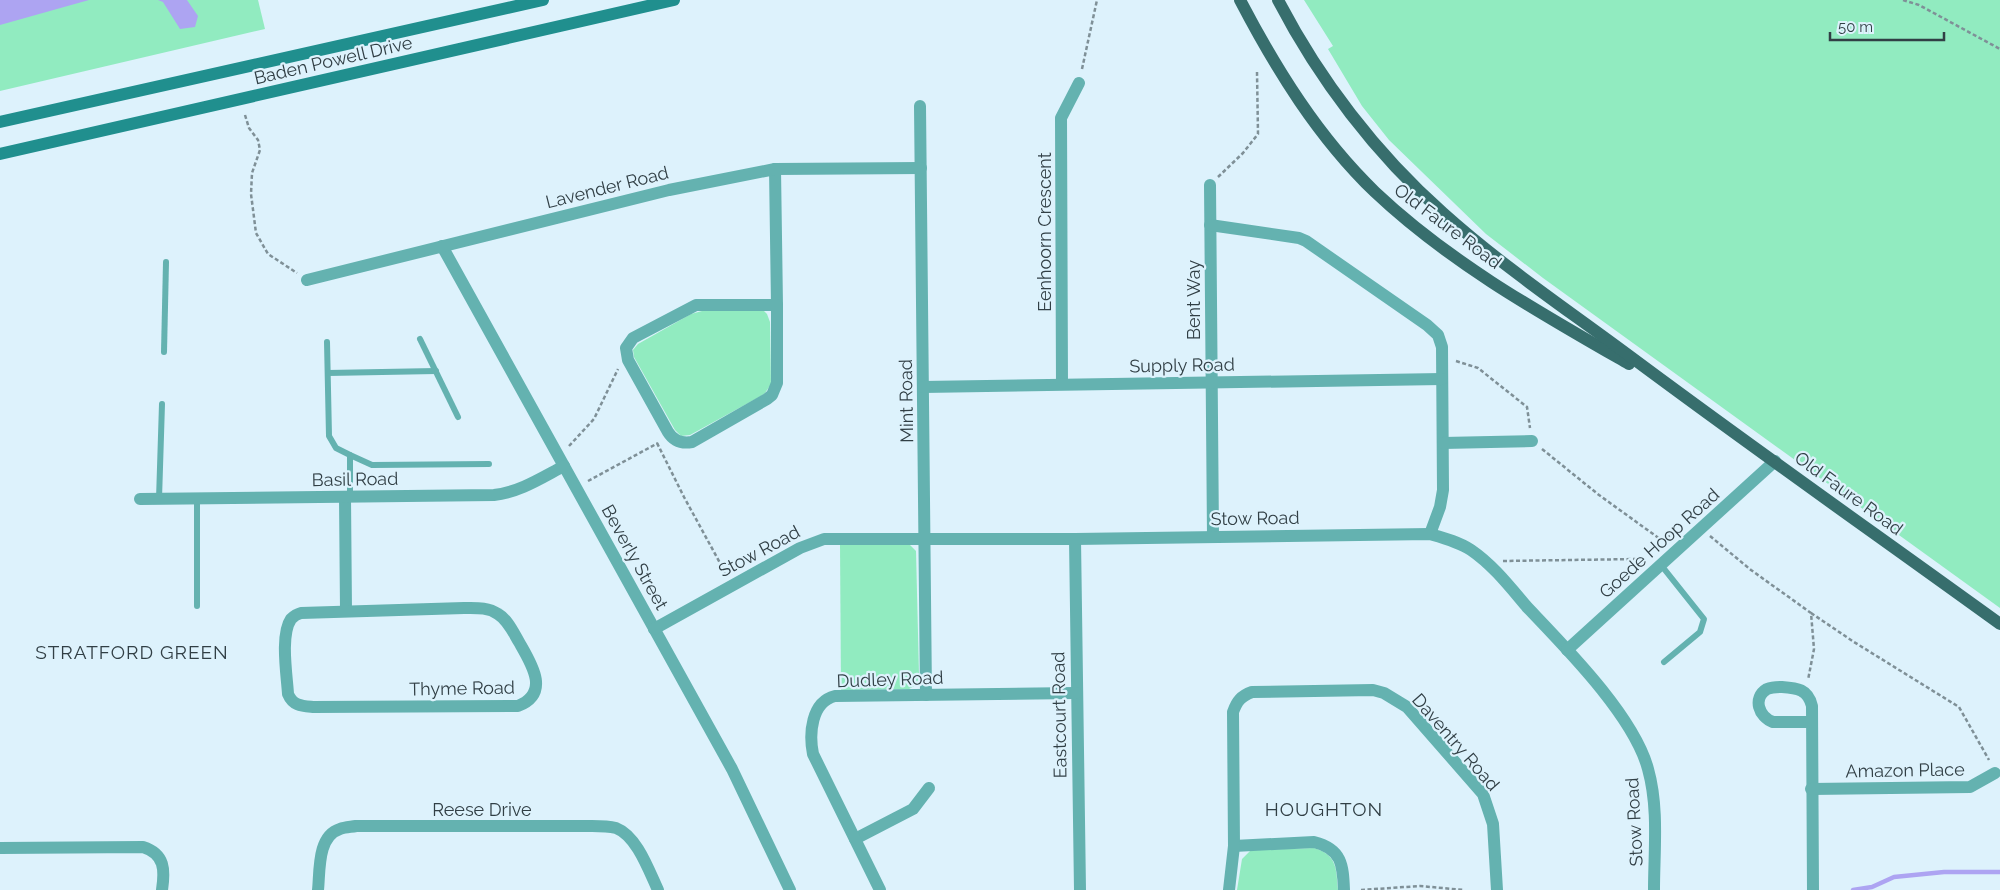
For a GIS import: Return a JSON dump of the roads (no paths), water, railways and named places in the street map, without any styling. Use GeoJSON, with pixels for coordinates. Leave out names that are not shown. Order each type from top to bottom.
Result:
{"type":"FeatureCollection","features":[{"type":"Feature","properties":{"kind":"main road","name":"Baden Powell Drive"},"geometry":{"type":"LineString","coordinates":[[0,122],[542,0]]}},
{"type":"Feature","properties":{"kind":"main road","name":"Baden Powell Drive"},"geometry":{"type":"LineString","coordinates":[[0,154],[674,0]]}},
{"type":"Feature","properties":{"kind":"main road","name":"Old Faure Road"},"geometry":{"type":"LineString","coordinates":[[1240,0],[1268,53],[1298,100],[1335,148],[1374,191],[1426,236],[1489,280],[1546,316],[1676,391]]}},
{"type":"Feature","properties":{"kind":"main road","name":"Old Faure Road"},"geometry":{"type":"LineString","coordinates":[[1278,0],[1295,32],[1362,128],[1396,167],[1442,213],[1500,260],[1676,391],[2000,624]]}},
{"type":"Feature","properties":{"kind":"street","name":"Eenhoorn Crescent"},"geometry":{"type":"LineString","coordinates":[[1062,384],[1061,118],[1079,83]]}},
{"type":"Feature","properties":{"kind":"street","name":"Mint Road"},"geometry":{"type":"LineString","coordinates":[[920,106],[926,695]]}},
{"type":"Feature","properties":{"kind":"street","name":"Lavender Road"},"geometry":{"type":"LineString","coordinates":[[307,280],[669,190],[776,170],[921,168]]}},
{"type":"Feature","properties":{"kind":"street"},"geometry":{"type":"LineString","coordinates":[[776,170],[778,376],[775,389],[767,399],[692,442],[678,441],[670,435],[628,360],[626,348],[633,338],[696,305],[777,305]]}},
{"type":"Feature","properties":{"kind":"street","name":"Bent Way"},"geometry":{"type":"LineString","coordinates":[[1210,185],[1213,536]]}},
{"type":"Feature","properties":{"kind":"street"},"geometry":{"type":"LineString","coordinates":[[1210,225],[1299,238],[1315,246],[1433,330],[1441,341],[1443,490],[1440,507],[1430,534]]}},
{"type":"Feature","properties":{"kind":"street","name":"Beverly Street"},"geometry":{"type":"LineString","coordinates":[[442,246],[732,769],[790,890]]}},
{"type":"Feature","properties":{"kind":"street","name":"Supply Road"},"geometry":{"type":"LineString","coordinates":[[923,387],[1442,379]]}},
{"type":"Feature","properties":{"kind":"street"},"geometry":{"type":"LineString","coordinates":[[1443,443],[1532,441]]}},
{"type":"Feature","properties":{"kind":"street","name":"Goede Hoop Road"},"geometry":{"type":"LineString","coordinates":[[1567,650],[1774,461]]}},
{"type":"Feature","properties":{"kind":"street","name":"Basil Road"},"geometry":{"type":"LineString","coordinates":[[140,500],[507,494],[521,489],[564,466]]}},
{"type":"Feature","properties":{"kind":"street"},"geometry":{"type":"LineString","coordinates":[[346,610],[348,497]]}},
{"type":"Feature","properties":{"kind":"street","name":"Stow Road"},"geometry":{"type":"LineString","coordinates":[[654,629],[800,548],[824,539],[1075,539],[1430,534],[1456,542],[1486,562],[1567,650],[1622,717],[1643,755],[1648,769],[1654,812],[1654,890]]}},
{"type":"Feature","properties":{"kind":"street","name":"Eastcourt Road"},"geometry":{"type":"LineString","coordinates":[[1075,539],[1080,890]]}},
{"type":"Feature","properties":{"kind":"street","name":"Thyme Road"},"geometry":{"type":"LineString","coordinates":[[488,609],[499,614],[508,623],[536,671],[534,694],[527,702],[518,706],[313,707],[295,704],[288,694],[286,665],[287,629],[292,618],[301,613],[346,610],[488,609]]}},
{"type":"Feature","properties":{"kind":"street"},"geometry":{"type":"LineString","coordinates":[[1812,722],[1773,722],[1763,717],[1759,708],[1760,697],[1768,689],[1774,687],[1798,688],[1806,693],[1812,706],[1813,890]]}},
{"type":"Feature","properties":{"kind":"street","name":"Daventry Road"},"geometry":{"type":"LineString","coordinates":[[1229,890],[1234,846],[1233,712],[1236,702],[1242,696],[1252,692],[1361,689],[1373,690],[1384,694],[1408,707],[1483,794],[1493,824],[1498,890]]}},
{"type":"Feature","properties":{"kind":"street","name":"Dudley Road"},"geometry":{"type":"LineString","coordinates":[[880,890],[813,754],[811,732],[817,711],[825,700],[835,696],[1076,694]]}},
{"type":"Feature","properties":{"kind":"street","name":"Amazon Place"},"geometry":{"type":"LineString","coordinates":[[1811,789],[1970,787],[1995,773]]}},
{"type":"Feature","properties":{"kind":"street"},"geometry":{"type":"LineString","coordinates":[[855,839],[913,809],[929,788]]}},
{"type":"Feature","properties":{"kind":"street","name":"Reese Drive"},"geometry":{"type":"LineString","coordinates":[[318,890],[322,852],[326,841],[338,829],[356,826],[592,826],[615,828],[629,837],[644,860],[658,890]]}},
{"type":"Feature","properties":{"kind":"street"},"geometry":{"type":"LineString","coordinates":[[1234,846],[1314,842],[1321,844],[1333,851],[1341,862],[1344,890]]}},
{"type":"Feature","properties":{"kind":"street"},"geometry":{"type":"LineString","coordinates":[[0,848],[143,847],[156,853],[163,865],[162,890]]}},
{"type":"Feature","properties":{"kind":"lane"},"geometry":{"type":"LineString","coordinates":[[164,352],[166,262]]}},
{"type":"Feature","properties":{"kind":"lane"},"geometry":{"type":"LineString","coordinates":[[420,339],[458,417]]}},
{"type":"Feature","properties":{"kind":"lane"},"geometry":{"type":"LineString","coordinates":[[327,342],[329,436],[336,448],[372,465],[489,464]]}},
{"type":"Feature","properties":{"kind":"lane"},"geometry":{"type":"LineString","coordinates":[[328,373],[436,371]]}},
{"type":"Feature","properties":{"kind":"lane"},"geometry":{"type":"LineString","coordinates":[[159,499],[162,404]]}},
{"type":"Feature","properties":{"kind":"lane"},"geometry":{"type":"LineString","coordinates":[[348,497],[350,455]]}},
{"type":"Feature","properties":{"kind":"lane"},"geometry":{"type":"LineString","coordinates":[[197,499],[197,606]]}},
{"type":"Feature","properties":{"kind":"lane"},"geometry":{"type":"LineString","coordinates":[[1661,564],[1704,619],[1700,632],[1664,662]]}},
{"type":"Feature","properties":{"kind":"waterway"},"geometry":{"type":"LineString","coordinates":[[1853,890],[1872,887],[1894,877],[1944,872],[2000,872]]}},
{"type":"Feature","properties":{"kind":"district","name":"STRATFORD GREEN"},"geometry":{"type":"Point","coordinates":[132,652]}},
{"type":"Feature","properties":{"kind":"district","name":"HOUGHTON"},"geometry":{"type":"Point","coordinates":[1324,809]}}]}
